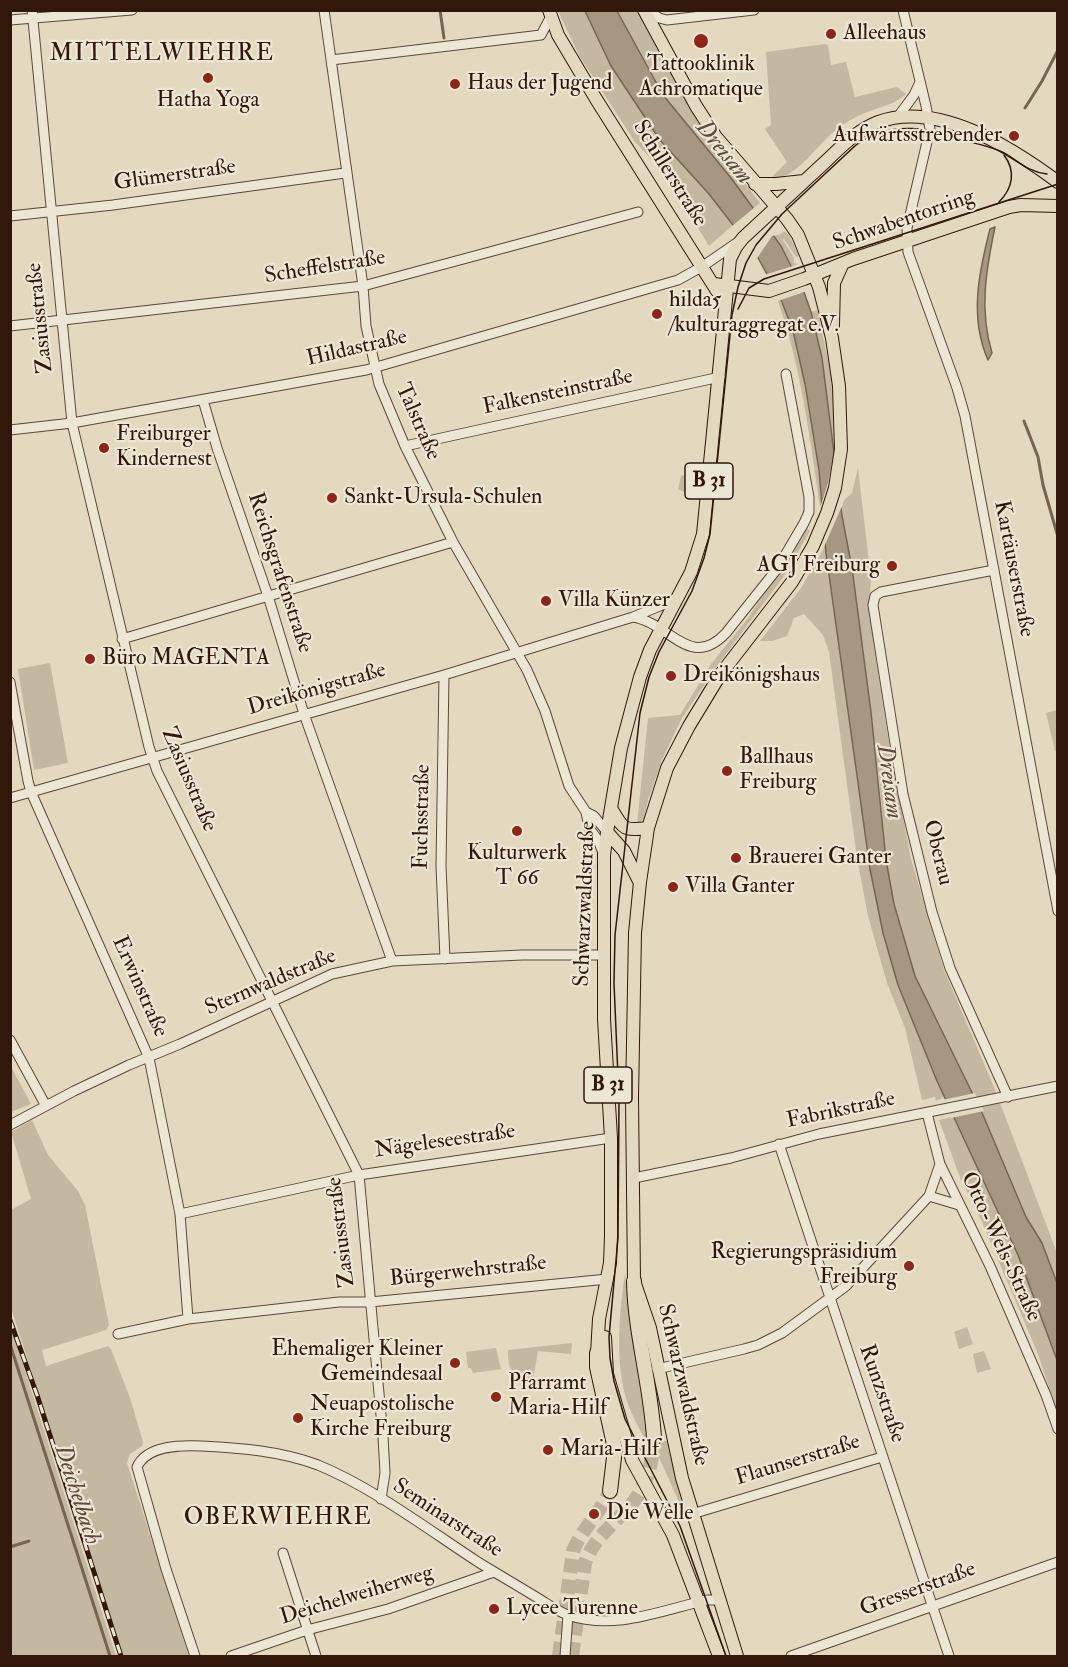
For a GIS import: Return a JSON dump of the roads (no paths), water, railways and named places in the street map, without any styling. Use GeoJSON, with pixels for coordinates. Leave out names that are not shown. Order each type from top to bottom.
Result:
{"type":"FeatureCollection","features":[{"type":"Feature","properties":{"kind":"highway","name":"B 31"},"geometry":{"type":"LineString","coordinates":[[634,1281],[634,1307],[650,1395],[654,1438]]}},
{"type":"Feature","properties":{"kind":"highway","name":"B 31"},"geometry":{"type":"LineString","coordinates":[[597,1353],[597,1367],[615,1449],[610,1491]]}},
{"type":"Feature","properties":{"kind":"main road","name":"B 31"},"geometry":{"type":"LineString","coordinates":[[646,10],[705,120],[726,150],[755,184],[772,212],[798,235],[809,277],[832,338],[841,414],[841,449],[835,488],[828,513],[813,546],[792,582],[720,675],[689,726],[667,768],[648,828]]}},
{"type":"Feature","properties":{"kind":"main road","name":"Schillerstraße"},"geometry":{"type":"LineString","coordinates":[[550,13],[558,35],[596,99],[703,266]]}},
{"type":"Feature","properties":{"kind":"main road"},"geometry":{"type":"LineString","coordinates":[[737,244],[855,135],[878,122],[897,118],[915,116],[954,124],[1000,144],[1058,182]]}},
{"type":"Feature","properties":{"kind":"main road"},"geometry":{"type":"LineString","coordinates":[[755,184],[804,181]]}},
{"type":"Feature","properties":{"kind":"main road","name":"Schwabentorring"},"geometry":{"type":"LineString","coordinates":[[727,286],[767,291],[907,241],[1015,206],[1058,206]]}},
{"type":"Feature","properties":{"kind":"main road","name":"Schwarzwaldstraße"},"geometry":{"type":"LineString","coordinates":[[597,1353],[602,1306],[608,1279],[611,1236],[611,1138],[604,1019],[604,855],[621,748],[640,677],[661,629],[691,572],[703,534],[720,377],[724,305],[730,259],[737,244]]}},
{"type":"Feature","properties":{"kind":"main road"},"geometry":{"type":"LineString","coordinates":[[832,338],[834,283],[843,263]]}},
{"type":"Feature","properties":{"kind":"main road","name":"Schwarzwaldstraße"},"geometry":{"type":"LineString","coordinates":[[703,266],[724,305]]}},
{"type":"Feature","properties":{"kind":"main road"},"geometry":{"type":"LineString","coordinates":[[714,284],[727,286]]}},
{"type":"Feature","properties":{"kind":"main road"},"geometry":{"type":"LineString","coordinates":[[610,808],[621,826],[627,830],[648,828]]}},
{"type":"Feature","properties":{"kind":"main road","name":"Schwarzwaldstraße"},"geometry":{"type":"LineString","coordinates":[[648,828],[635,933],[634,1281],[650,1328],[674,1446],[692,1514],[714,1577],[737,1656]]}},
{"type":"Feature","properties":{"kind":"main road"},"geometry":{"type":"LineString","coordinates":[[607,832],[624,851],[640,882]]}},
{"type":"Feature","properties":{"kind":"main road"},"geometry":{"type":"LineString","coordinates":[[604,855],[615,849],[624,851]]}},
{"type":"Feature","properties":{"kind":"main road","name":"Schwarzwaldstraße"},"geometry":{"type":"LineString","coordinates":[[602,1306],[607,1374],[632,1460],[673,1535],[719,1656]]}},
{"type":"Feature","properties":{"kind":"street"},"geometry":{"type":"LineString","coordinates":[[10,20],[32,15],[132,10]]}},
{"type":"Feature","properties":{"kind":"street","name":"Talstraße"},"geometry":{"type":"LineString","coordinates":[[324,10],[345,173],[363,286],[366,326],[379,384],[405,446],[453,542],[527,670],[542,703],[569,786],[586,812],[588,828],[598,840],[604,855]]}},
{"type":"Feature","properties":{"kind":"street"},"geometry":{"type":"LineString","coordinates":[[646,10],[667,20],[754,10]]}},
{"type":"Feature","properties":{"kind":"street","name":"Kartäuserstraße"},"geometry":{"type":"LineString","coordinates":[[903,10],[929,118],[929,135],[907,228],[910,261],[957,388],[965,416],[977,490],[1058,911]]}},
{"type":"Feature","properties":{"kind":"street"},"geometry":{"type":"LineString","coordinates":[[331,60],[541,35],[550,13]]}},
{"type":"Feature","properties":{"kind":"street","name":"Zasiusstraße"},"geometry":{"type":"LineString","coordinates":[[32,15],[72,423],[152,758],[359,1175],[383,1437],[385,1473],[381,1499]]}},
{"type":"Feature","properties":{"kind":"street"},"geometry":{"type":"LineString","coordinates":[[897,118],[910,103],[920,82]]}},
{"type":"Feature","properties":{"kind":"street","name":"Glümerstraße"},"geometry":{"type":"LineString","coordinates":[[10,216],[113,205],[345,173]]}},
{"type":"Feature","properties":{"kind":"street","name":"Scheffelstraße"},"geometry":{"type":"LineString","coordinates":[[10,326],[363,286],[638,212]]}},
{"type":"Feature","properties":{"kind":"street","name":"Hildastraße"},"geometry":{"type":"LineString","coordinates":[[10,430],[72,423],[374,367],[678,280],[737,244]]}},
{"type":"Feature","properties":{"kind":"street"},"geometry":{"type":"LineString","coordinates":[[633,618],[647,621],[689,647],[698,649],[718,642],[777,569],[809,512],[809,497],[786,374]]}},
{"type":"Feature","properties":{"kind":"street","name":"Falkensteinstraße"},"geometry":{"type":"LineString","coordinates":[[405,446],[720,377]]}},
{"type":"Feature","properties":{"kind":"street","name":"Reichsgrafenstraße"},"geometry":{"type":"LineString","coordinates":[[203,400],[217,448],[268,596],[304,714],[392,961]]}},
{"type":"Feature","properties":{"kind":"street"},"geometry":{"type":"LineString","coordinates":[[123,639],[453,542]]}},
{"type":"Feature","properties":{"kind":"street","name":"Oberau"},"geometry":{"type":"LineString","coordinates":[[994,570],[881,592],[875,596],[873,605],[903,794],[929,900],[950,968],[1003,1098]]}},
{"type":"Feature","properties":{"kind":"street","name":"Dreikönigstraße"},"geometry":{"type":"LineString","coordinates":[[10,798],[444,675],[633,618],[677,600]]}},
{"type":"Feature","properties":{"kind":"street","name":"Fuchsstraße"},"geometry":{"type":"LineString","coordinates":[[444,675],[441,866],[445,959]]}},
{"type":"Feature","properties":{"kind":"street","name":"Erwinstraße"},"geometry":{"type":"LineString","coordinates":[[10,682],[31,792],[149,1058],[180,1214],[189,1319]]}},
{"type":"Feature","properties":{"kind":"street","name":"Talstraße"},"geometry":{"type":"LineString","coordinates":[[586,812],[594,816],[607,832]]}},
{"type":"Feature","properties":{"kind":"street","name":"Sternwaldstraße"},"geometry":{"type":"LineString","coordinates":[[10,1125],[129,1065],[332,974],[392,961],[522,955],[604,955]]}},
{"type":"Feature","properties":{"kind":"street"},"geometry":{"type":"LineString","coordinates":[[10,1040],[46,1106]]}},
{"type":"Feature","properties":{"kind":"street","name":"Fabrikstraße"},"geometry":{"type":"LineString","coordinates":[[634,1178],[730,1158],[778,1144],[1058,1086]]}},
{"type":"Feature","properties":{"kind":"street","name":"Otto-Wels-Straße"},"geometry":{"type":"LineString","coordinates":[[927,1113],[940,1164],[990,1266],[1046,1395],[1058,1429]]}},
{"type":"Feature","properties":{"kind":"street","name":"Nägeleseestraße"},"geometry":{"type":"LineString","coordinates":[[180,1214],[359,1175],[611,1138]]}},
{"type":"Feature","properties":{"kind":"street","name":"Runzstraße"},"geometry":{"type":"LineString","coordinates":[[778,1144],[949,1656]]}},
{"type":"Feature","properties":{"kind":"street"},"geometry":{"type":"LineString","coordinates":[[657,1369],[764,1343],[782,1333],[846,1286],[929,1196],[940,1164]]}},
{"type":"Feature","properties":{"kind":"street"},"geometry":{"type":"LineString","coordinates":[[929,1196],[959,1205]]}},
{"type":"Feature","properties":{"kind":"street","name":"Bürgerwehrstraße"},"geometry":{"type":"LineString","coordinates":[[118,1334],[189,1319],[339,1302],[370,1302],[608,1279]]}},
{"type":"Feature","properties":{"kind":"street","name":"Seminarstraße"},"geometry":{"type":"LineString","coordinates":[[195,1656],[137,1474],[140,1462],[150,1452],[189,1445],[244,1448],[287,1456],[317,1465],[344,1477],[568,1616],[601,1621],[630,1619],[698,1602],[719,1600]]}},
{"type":"Feature","properties":{"kind":"street","name":"Flaunserstraße"},"geometry":{"type":"LineString","coordinates":[[692,1514],[882,1457]]}},
{"type":"Feature","properties":{"kind":"street"},"geometry":{"type":"LineString","coordinates":[[283,1553],[316,1656]]}},
{"type":"Feature","properties":{"kind":"street","name":"Gresserstraße"},"geometry":{"type":"LineString","coordinates":[[791,1656],[1058,1562]]}},
{"type":"Feature","properties":{"kind":"street","name":"Deichelweiherweg"},"geometry":{"type":"LineString","coordinates":[[231,1656],[308,1630],[388,1609],[494,1572]]}},
{"type":"Feature","properties":{"kind":"street"},"geometry":{"type":"LineString","coordinates":[[565,1656],[568,1616]]}},
{"type":"Feature","properties":{"kind":"waterway"},"geometry":{"type":"LineString","coordinates":[[440,10],[444,38]]}},
{"type":"Feature","properties":{"kind":"waterway"},"geometry":{"type":"LineString","coordinates":[[1025,108],[1058,50]]}},
{"type":"Feature","properties":{"kind":"waterway"},"geometry":{"type":"LineString","coordinates":[[1024,421],[1038,457],[1043,485],[1058,537]]}},
{"type":"Feature","properties":{"kind":"waterway","name":"Deichelbach"},"geometry":{"type":"LineString","coordinates":[[10,1344],[110,1656]]}},
{"type":"Feature","properties":{"kind":"waterway"},"geometry":{"type":"LineString","coordinates":[[10,1547],[29,1541]]}},
{"type":"Feature","properties":{"kind":"tunnel"},"geometry":{"type":"LineString","coordinates":[[572,1656],[585,1563],[597,1541],[629,1507],[642,1488],[651,1464],[654,1438]]}},
{"type":"Feature","properties":{"kind":"tunnel"},"geometry":{"type":"LineString","coordinates":[[559,1656],[573,1551],[610,1491]]}},
{"type":"Feature","properties":{"kind":"tram line"},"geometry":{"type":"LineString","coordinates":[[726,1656],[680,1526],[625,1419],[610,1358],[609,1337],[618,1238],[619,1100],[614,983],[615,935],[640,713],[649,677],[659,652],[692,591],[710,534],[732,315],[746,263],[756,245],[782,214],[856,145],[884,132],[912,128],[941,133],[994,149],[1028,168],[1047,174]]}},
{"type":"Feature","properties":{"kind":"tram line"},"geometry":{"type":"LineString","coordinates":[[999,202],[1004,197],[1011,179],[1010,167],[1004,155]]}},
{"type":"Feature","properties":{"kind":"tram line"},"geometry":{"type":"LineString","coordinates":[[738,309],[749,288],[764,279],[1058,184]]}},
{"type":"Feature","properties":{"kind":"railway"},"geometry":{"type":"LineString","coordinates":[[10,1320],[37,1395],[121,1656]]}},
{"type":"Feature","properties":{"kind":"place","name":"Alleehaus"},"geometry":{"type":"Point","coordinates":[831,34]}},
{"type":"Feature","properties":{"kind":"place","name":"Tattooklinik Achromatique"},"geometry":{"type":"Point","coordinates":[701,41]}},
{"type":"Feature","properties":{"kind":"place","name":"Hatha Yoga"},"geometry":{"type":"Point","coordinates":[208,78]}},
{"type":"Feature","properties":{"kind":"place","name":"Haus der Jugend"},"geometry":{"type":"Point","coordinates":[455,84]}},
{"type":"Feature","properties":{"kind":"place","name":"Aufwärtsstrebender"},"geometry":{"type":"Point","coordinates":[1014,136]}},
{"type":"Feature","properties":{"kind":"place","name":"hilda5 /kulturaggregat e.V."},"geometry":{"type":"Point","coordinates":[657,314]}},
{"type":"Feature","properties":{"kind":"place","name":"Freiburger Kindernest"},"geometry":{"type":"Point","coordinates":[104,448]}},
{"type":"Feature","properties":{"kind":"place","name":"Sankt-Ursula-Schulen"},"geometry":{"type":"Point","coordinates":[332,498]}},
{"type":"Feature","properties":{"kind":"place","name":"AGJ Freiburg"},"geometry":{"type":"Point","coordinates":[892,566]}},
{"type":"Feature","properties":{"kind":"place","name":"Villa Künzer"},"geometry":{"type":"Point","coordinates":[546,601]}},
{"type":"Feature","properties":{"kind":"place","name":"Büro MAGENTA"},"geometry":{"type":"Point","coordinates":[90,659]}},
{"type":"Feature","properties":{"kind":"place","name":"Dreikönigshaus"},"geometry":{"type":"Point","coordinates":[671,676]}},
{"type":"Feature","properties":{"kind":"place","name":"Ballhaus Freiburg"},"geometry":{"type":"Point","coordinates":[727,771]}},
{"type":"Feature","properties":{"kind":"place","name":"Kulturwerk T 66"},"geometry":{"type":"Point","coordinates":[517,831]}},
{"type":"Feature","properties":{"kind":"place","name":"Brauerei Ganter"},"geometry":{"type":"Point","coordinates":[736,858]}},
{"type":"Feature","properties":{"kind":"place","name":"Villa Ganter"},"geometry":{"type":"Point","coordinates":[673,887]}},
{"type":"Feature","properties":{"kind":"place","name":"Regierungspräsidium Freiburg"},"geometry":{"type":"Point","coordinates":[909,1266]}},
{"type":"Feature","properties":{"kind":"place","name":"Ehemaliger Kleiner Gemeindesaal"},"geometry":{"type":"Point","coordinates":[455,1363]}},
{"type":"Feature","properties":{"kind":"place","name":"Pfarramt Maria-Hilf"},"geometry":{"type":"Point","coordinates":[496,1397]}},
{"type":"Feature","properties":{"kind":"place","name":"Neuapostolische Kirche Freiburg"},"geometry":{"type":"Point","coordinates":[298,1418]}},
{"type":"Feature","properties":{"kind":"place","name":"Maria-Hilf"},"geometry":{"type":"Point","coordinates":[548,1450]}},
{"type":"Feature","properties":{"kind":"place","name":"Die Welle"},"geometry":{"type":"Point","coordinates":[594,1514]}},
{"type":"Feature","properties":{"kind":"place","name":"Lycee Turenne"},"geometry":{"type":"Point","coordinates":[494,1609]}},
{"type":"Feature","properties":{"kind":"district","name":"MITTELWIEHRE"},"geometry":{"type":"Point","coordinates":[162,55]}},
{"type":"Feature","properties":{"kind":"district","name":"OBERWIEHRE"},"geometry":{"type":"Point","coordinates":[278,1519]}},
{"type":"Feature","properties":{"kind":"water label","name":"Dreisam"},"geometry":{"type":"Point","coordinates":[723,153]}},
{"type":"Feature","properties":{"kind":"water label","name":"Dreisam"},"geometry":{"type":"Point","coordinates":[888,782]}}]}
